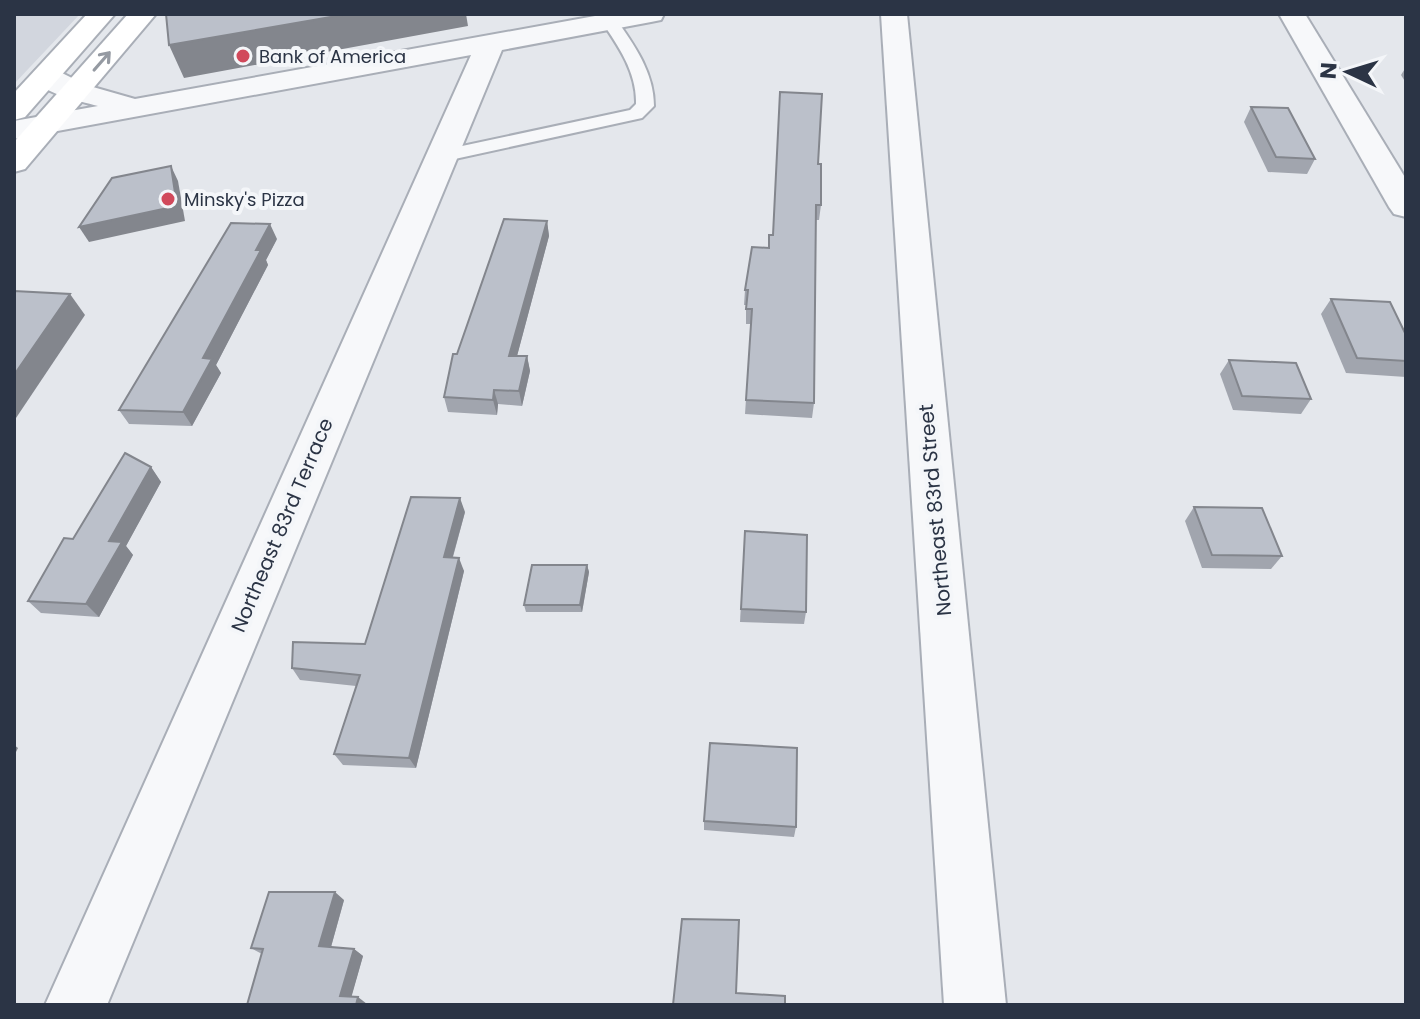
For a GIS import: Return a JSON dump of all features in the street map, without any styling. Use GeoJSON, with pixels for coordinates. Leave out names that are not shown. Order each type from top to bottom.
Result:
{"type":"FeatureCollection","features":[{"type":"Feature","properties":{"kind":"main road"},"geometry":{"type":"LineString","coordinates":[[14,111],[102,14]]}},
{"type":"Feature","properties":{"kind":"main road"},"geometry":{"type":"LineString","coordinates":[[14,162],[143,14]]}},
{"type":"Feature","properties":{"kind":"street"},"geometry":{"type":"LineString","coordinates":[[14,130],[489,46],[651,14]]}},
{"type":"Feature","properties":{"kind":"street","name":"Northeast 83rd Street"},"geometry":{"type":"LineString","coordinates":[[894,14],[975,1005]]}},
{"type":"Feature","properties":{"kind":"street"},"geometry":{"type":"LineString","coordinates":[[1292,14],[1406,207]]}},
{"type":"Feature","properties":{"kind":"street","name":"Northeast 83rd Terrace"},"geometry":{"type":"LineString","coordinates":[[76,1005],[489,46]]}},
{"type":"Feature","properties":{"kind":"street"},"geometry":{"type":"LineString","coordinates":[[46,76],[76,91],[141,107]]}},
{"type":"Feature","properties":{"kind":"lane"},"geometry":{"type":"LineString","coordinates":[[441,156],[636,114],[645,106],[647,93],[615,19]]}},
{"type":"Feature","properties":{"kind":"shaded area"},"geometry":{"type":"Polygon","coordinates":[[[14,14],[80,14],[14,84],[14,14]]]}},
{"type":"Feature","properties":{"kind":"building"},"geometry":{"type":"Polygon","coordinates":[[[166,14],[348,14],[169,45],[166,14]]]}},
{"type":"Feature","properties":{"kind":"building"},"geometry":{"type":"Polygon","coordinates":[[[780,92],[822,94],[818,164],[821,164],[821,205],[816,205],[814,403],[746,400],[752,309],[746,309],[748,290],[745,290],[752,247],[769,248],[769,235],[773,235],[780,92]]]}},
{"type":"Feature","properties":{"kind":"building"},"geometry":{"type":"Polygon","coordinates":[[[1251,107],[1288,108],[1315,159],[1276,157],[1251,107]]]}},
{"type":"Feature","properties":{"kind":"building"},"geometry":{"type":"Polygon","coordinates":[[[171,166],[177,206],[79,227],[112,178],[171,166]]]}},
{"type":"Feature","properties":{"kind":"building"},"geometry":{"type":"Polygon","coordinates":[[[504,219],[547,221],[509,356],[527,356],[519,391],[494,390],[493,400],[444,397],[453,354],[457,354],[504,219]]]}},
{"type":"Feature","properties":{"kind":"building"},"geometry":{"type":"Polygon","coordinates":[[[231,223],[270,224],[256,250],[261,250],[203,358],[212,359],[183,412],[119,410],[231,223]]]}},
{"type":"Feature","properties":{"kind":"building"},"geometry":{"type":"Polygon","coordinates":[[[14,291],[70,294],[14,375],[14,291]]]}},
{"type":"Feature","properties":{"kind":"building"},"geometry":{"type":"Polygon","coordinates":[[[1331,299],[1390,302],[1406,335],[1406,361],[1357,358],[1331,299]]]}},
{"type":"Feature","properties":{"kind":"building"},"geometry":{"type":"Polygon","coordinates":[[[1229,360],[1296,363],[1311,399],[1242,396],[1229,360]]]}},
{"type":"Feature","properties":{"kind":"building"},"geometry":{"type":"Polygon","coordinates":[[[125,453],[151,467],[109,541],[122,542],[86,604],[28,601],[64,538],[73,539],[125,453]]]}},
{"type":"Feature","properties":{"kind":"building"},"geometry":{"type":"Polygon","coordinates":[[[411,497],[460,498],[444,557],[459,558],[409,758],[334,754],[360,675],[292,668],[293,642],[365,644],[411,497]]]}},
{"type":"Feature","properties":{"kind":"building"},"geometry":{"type":"Polygon","coordinates":[[[1194,507],[1262,508],[1282,556],[1212,555],[1194,507]]]}},
{"type":"Feature","properties":{"kind":"building"},"geometry":{"type":"Polygon","coordinates":[[[745,531],[807,535],[806,612],[741,609],[745,531]]]}},
{"type":"Feature","properties":{"kind":"building"},"geometry":{"type":"Polygon","coordinates":[[[532,565],[587,565],[580,605],[524,605],[532,565]]]}},
{"type":"Feature","properties":{"kind":"building"},"geometry":{"type":"Polygon","coordinates":[[[710,743],[797,748],[796,827],[704,821],[710,743]]]}},
{"type":"Feature","properties":{"kind":"building"},"geometry":{"type":"Polygon","coordinates":[[[269,892],[335,892],[319,946],[354,949],[340,996],[358,997],[356,1005],[247,1005],[263,949],[251,948],[269,892]]]}},
{"type":"Feature","properties":{"kind":"building"},"geometry":{"type":"Polygon","coordinates":[[[682,919],[739,920],[736,993],[785,996],[785,1005],[673,1005],[682,919]]]}},
{"type":"Feature","properties":{"kind":"place","name":"Bank of America"},"geometry":{"type":"Point","coordinates":[243,56]}},
{"type":"Feature","properties":{"kind":"place","name":"Minsky's Pizza"},"geometry":{"type":"Point","coordinates":[168,199]}}]}
